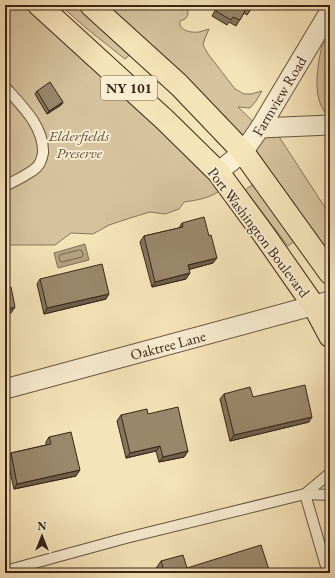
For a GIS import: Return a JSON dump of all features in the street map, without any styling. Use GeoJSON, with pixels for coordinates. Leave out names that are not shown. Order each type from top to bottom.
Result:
{"type":"FeatureCollection","features":[{"type":"Feature","properties":{"kind":"main road","name":"Port Washington Boulevard"},"geometry":{"type":"LineString","coordinates":[[39,5],[165,120],[218,172],[265,236],[322,304],[330,336]]}},
{"type":"Feature","properties":{"kind":"main road","name":"NY 101"},"geometry":{"type":"LineString","coordinates":[[91,5],[179,85],[243,152],[330,273]]}},
{"type":"Feature","properties":{"kind":"street","name":"Farmview Road"},"geometry":{"type":"LineString","coordinates":[[218,172],[243,152],[260,128],[330,11]]}},
{"type":"Feature","properties":{"kind":"street"},"geometry":{"type":"LineString","coordinates":[[260,128],[330,125]]}},
{"type":"Feature","properties":{"kind":"street","name":"Oaktree Lane"},"geometry":{"type":"LineString","coordinates":[[5,389],[322,304]]}},
{"type":"Feature","properties":{"kind":"lane"},"geometry":{"type":"LineString","coordinates":[[5,87],[32,119],[42,139],[43,149],[42,157],[38,166],[5,186]]}},
{"type":"Feature","properties":{"kind":"lane"},"geometry":{"type":"LineString","coordinates":[[305,494],[330,473]]}},
{"type":"Feature","properties":{"kind":"lane"},"geometry":{"type":"LineString","coordinates":[[305,494],[328,573]]}},
{"type":"Feature","properties":{"kind":"lane"},"geometry":{"type":"LineString","coordinates":[[5,571],[126,538],[305,494],[330,495]]}},
{"type":"Feature","properties":{"kind":"green space","name":"Elderfields Preserve"},"geometry":{"type":"Polygon","coordinates":[[[5,5],[39,5],[223,188],[210,196],[184,202],[179,209],[165,214],[150,212],[109,225],[93,234],[71,233],[55,245],[10,245],[5,248],[5,5]]]}},
{"type":"Feature","properties":{"kind":"green space"},"geometry":{"type":"Polygon","coordinates":[[[60,5],[81,5],[133,52],[125,59],[60,5]]]}},
{"type":"Feature","properties":{"kind":"green space"},"geometry":{"type":"Polygon","coordinates":[[[92,5],[187,5],[188,15],[185,19],[180,21],[181,27],[186,31],[193,32],[209,29],[203,45],[208,54],[235,89],[244,94],[262,91],[250,108],[238,107],[261,129],[274,129],[330,215],[330,269],[243,152],[92,5]]]}},
{"type":"Feature","properties":{"kind":"green space"},"geometry":{"type":"Polygon","coordinates":[[[330,25],[330,119],[320,103],[317,86],[320,53],[325,35],[330,25]]]}},
{"type":"Feature","properties":{"kind":"green space"},"geometry":{"type":"Polygon","coordinates":[[[256,182],[299,238],[288,246],[245,190],[256,182]]]}},
{"type":"Feature","properties":{"kind":"water"},"geometry":{"type":"Polygon","coordinates":[[[85,244],[89,260],[58,268],[54,253],[85,244]]]}},
{"type":"Feature","properties":{"kind":"building"},"geometry":{"type":"Polygon","coordinates":[[[219,5],[254,5],[251,10],[247,7],[240,20],[233,17],[231,20],[216,11],[219,5]]]}},
{"type":"Feature","properties":{"kind":"building"},"geometry":{"type":"Polygon","coordinates":[[[50,82],[63,102],[49,111],[37,91],[50,82]]]}},
{"type":"Feature","properties":{"kind":"building"},"geometry":{"type":"Polygon","coordinates":[[[204,217],[209,236],[211,235],[217,258],[188,265],[190,273],[155,282],[144,236],[183,227],[182,223],[204,217]]]}},
{"type":"Feature","properties":{"kind":"building"},"geometry":{"type":"Polygon","coordinates":[[[102,264],[109,294],[47,308],[40,279],[102,264]]]}},
{"type":"Feature","properties":{"kind":"building"},"geometry":{"type":"Polygon","coordinates":[[[11,287],[15,307],[5,310],[5,288],[11,287]]]}},
{"type":"Feature","properties":{"kind":"building"},"geometry":{"type":"Polygon","coordinates":[[[305,385],[312,417],[234,435],[224,394],[250,387],[253,397],[305,385]]]}},
{"type":"Feature","properties":{"kind":"building"},"geometry":{"type":"Polygon","coordinates":[[[178,407],[188,451],[163,457],[160,446],[130,453],[121,415],[147,409],[148,414],[178,407]]]}},
{"type":"Feature","properties":{"kind":"building"},"geometry":{"type":"Polygon","coordinates":[[[71,432],[80,470],[17,484],[11,453],[51,444],[49,437],[71,432]]]}},
{"type":"Feature","properties":{"kind":"building"},"geometry":{"type":"Polygon","coordinates":[[[261,545],[270,573],[165,573],[161,561],[183,555],[187,568],[261,545]]]}}]}
